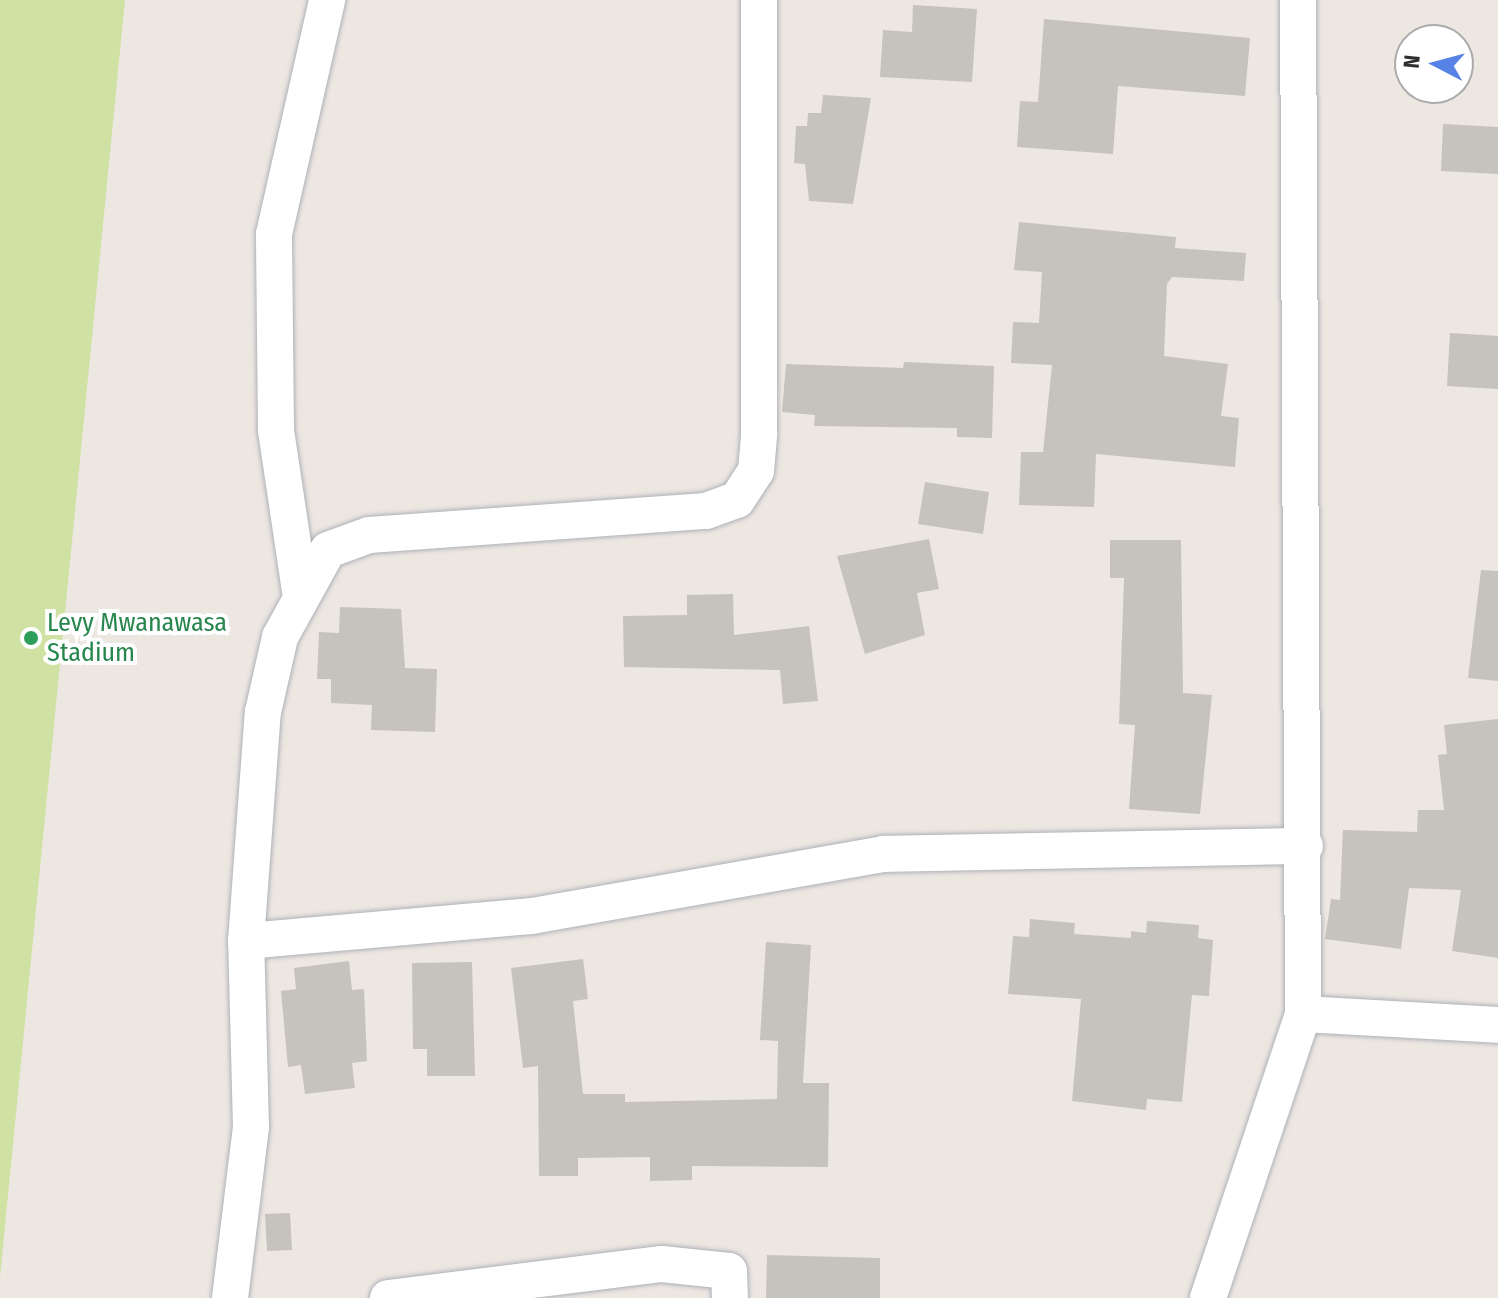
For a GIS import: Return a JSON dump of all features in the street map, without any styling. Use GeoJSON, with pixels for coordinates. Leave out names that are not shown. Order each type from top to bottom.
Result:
{"type":"FeatureCollection","features":[{"type":"Feature","properties":{"kind":"street"},"geometry":{"type":"LineString","coordinates":[[300,591],[276,430],[274,234],[327,0]]}},
{"type":"Feature","properties":{"kind":"street"},"geometry":{"type":"LineString","coordinates":[[230,1298],[251,1127],[246,941],[263,712],[280,637],[300,591],[328,550],[369,535],[706,511],[737,500],[756,471],[759,433],[759,0]]}},
{"type":"Feature","properties":{"kind":"street"},"geometry":{"type":"LineString","coordinates":[[1208,1298],[1303,1014],[1305,846],[1298,0]]}},
{"type":"Feature","properties":{"kind":"street"},"geometry":{"type":"LineString","coordinates":[[246,941],[532,916],[884,854],[1305,846]]}},
{"type":"Feature","properties":{"kind":"street"},"geometry":{"type":"LineString","coordinates":[[1303,1014],[1498,1025]]}},
{"type":"Feature","properties":{"kind":"street"},"geometry":{"type":"LineString","coordinates":[[388,1298],[662,1264],[729,1271],[730,1298]]}},
{"type":"Feature","properties":{"kind":"green space","name":"Levy Mwanawasa Stadium"},"geometry":{"type":"Polygon","coordinates":[[[0,0],[125,0],[0,1277],[0,0]]]}},
{"type":"Feature","properties":{"kind":"building"},"geometry":{"type":"Polygon","coordinates":[[[913,5],[977,9],[972,82],[880,77],[883,30],[912,32],[913,5]]]}},
{"type":"Feature","properties":{"kind":"building"},"geometry":{"type":"Polygon","coordinates":[[[1044,19],[1250,38],[1245,96],[1118,86],[1113,154],[1017,147],[1020,101],[1038,102],[1044,19]]]}},
{"type":"Feature","properties":{"kind":"building"},"geometry":{"type":"Polygon","coordinates":[[[823,95],[871,98],[853,204],[809,201],[805,164],[794,163],[796,126],[807,126],[808,113],[821,113],[823,95]]]}},
{"type":"Feature","properties":{"kind":"building"},"geometry":{"type":"Polygon","coordinates":[[[1443,124],[1498,127],[1498,174],[1441,171],[1443,124]]]}},
{"type":"Feature","properties":{"kind":"building"},"geometry":{"type":"Polygon","coordinates":[[[1019,222],[1176,237],[1175,248],[1246,253],[1244,281],[1172,277],[1167,284],[1164,356],[1228,364],[1221,416],[1239,418],[1235,467],[1096,454],[1094,507],[1019,505],[1021,452],[1043,452],[1052,365],[1011,363],[1013,322],[1039,323],[1042,272],[1014,270],[1019,222]]]}},
{"type":"Feature","properties":{"kind":"building"},"geometry":{"type":"Polygon","coordinates":[[[1450,333],[1498,336],[1498,389],[1447,386],[1450,333]]]}},
{"type":"Feature","properties":{"kind":"building"},"geometry":{"type":"Polygon","coordinates":[[[904,362],[994,366],[992,438],[957,437],[957,428],[814,426],[815,415],[782,412],[786,364],[903,368],[904,362]]]}},
{"type":"Feature","properties":{"kind":"building"},"geometry":{"type":"Polygon","coordinates":[[[925,482],[989,492],[983,534],[918,524],[925,482]]]}},
{"type":"Feature","properties":{"kind":"building"},"geometry":{"type":"Polygon","coordinates":[[[929,539],[939,589],[917,593],[925,635],[865,654],[837,556],[929,539]]]}},
{"type":"Feature","properties":{"kind":"building"},"geometry":{"type":"Polygon","coordinates":[[[1110,540],[1181,540],[1183,693],[1212,695],[1200,814],[1129,809],[1135,725],[1119,724],[1124,578],[1110,578],[1110,540]]]}},
{"type":"Feature","properties":{"kind":"building"},"geometry":{"type":"Polygon","coordinates":[[[1481,570],[1498,571],[1498,681],[1468,678],[1481,570]]]}},
{"type":"Feature","properties":{"kind":"building"},"geometry":{"type":"Polygon","coordinates":[[[733,594],[734,635],[809,626],[818,701],[783,704],[780,670],[624,667],[623,616],[687,615],[687,595],[733,594]]]}},
{"type":"Feature","properties":{"kind":"building"},"geometry":{"type":"Polygon","coordinates":[[[340,607],[401,609],[405,668],[437,669],[435,732],[371,730],[372,705],[331,703],[331,679],[317,679],[319,632],[339,633],[340,607]]]}},
{"type":"Feature","properties":{"kind":"building"},"geometry":{"type":"Polygon","coordinates":[[[1498,719],[1498,958],[1452,951],[1461,890],[1409,888],[1401,949],[1325,939],[1331,899],[1340,900],[1343,830],[1417,832],[1418,810],[1444,810],[1438,755],[1447,754],[1444,725],[1498,719]]]}},
{"type":"Feature","properties":{"kind":"building"},"geometry":{"type":"Polygon","coordinates":[[[1030,919],[1075,923],[1074,934],[1131,938],[1131,931],[1146,933],[1147,921],[1199,925],[1198,938],[1213,940],[1209,996],[1192,995],[1182,1102],[1147,1099],[1146,1110],[1072,1101],[1081,999],[1008,994],[1013,936],[1029,937],[1030,919]]]}},
{"type":"Feature","properties":{"kind":"building"},"geometry":{"type":"Polygon","coordinates":[[[766,942],[811,945],[803,1083],[829,1083],[828,1167],[692,1166],[692,1180],[650,1181],[650,1157],[578,1158],[578,1176],[539,1176],[538,1066],[523,1068],[511,968],[583,959],[588,999],[573,1001],[583,1094],[625,1094],[625,1102],[777,1099],[778,1041],[760,1040],[766,942]]]}},
{"type":"Feature","properties":{"kind":"building"},"geometry":{"type":"Polygon","coordinates":[[[349,961],[352,990],[364,989],[367,1061],[352,1063],[355,1088],[305,1094],[301,1065],[288,1067],[281,991],[296,989],[294,968],[349,961]]]}},
{"type":"Feature","properties":{"kind":"building"},"geometry":{"type":"Polygon","coordinates":[[[472,962],[475,1076],[427,1076],[427,1049],[413,1049],[412,963],[472,962]]]}},
{"type":"Feature","properties":{"kind":"building"},"geometry":{"type":"Polygon","coordinates":[[[290,1213],[292,1250],[267,1251],[265,1214],[290,1213]]]}},
{"type":"Feature","properties":{"kind":"building"},"geometry":{"type":"Polygon","coordinates":[[[767,1255],[880,1258],[880,1298],[766,1298],[767,1255]]]}},
{"type":"Feature","properties":{"kind":"place","name":"Levy Mwanawasa Stadium"},"geometry":{"type":"Point","coordinates":[31,638]}}]}
